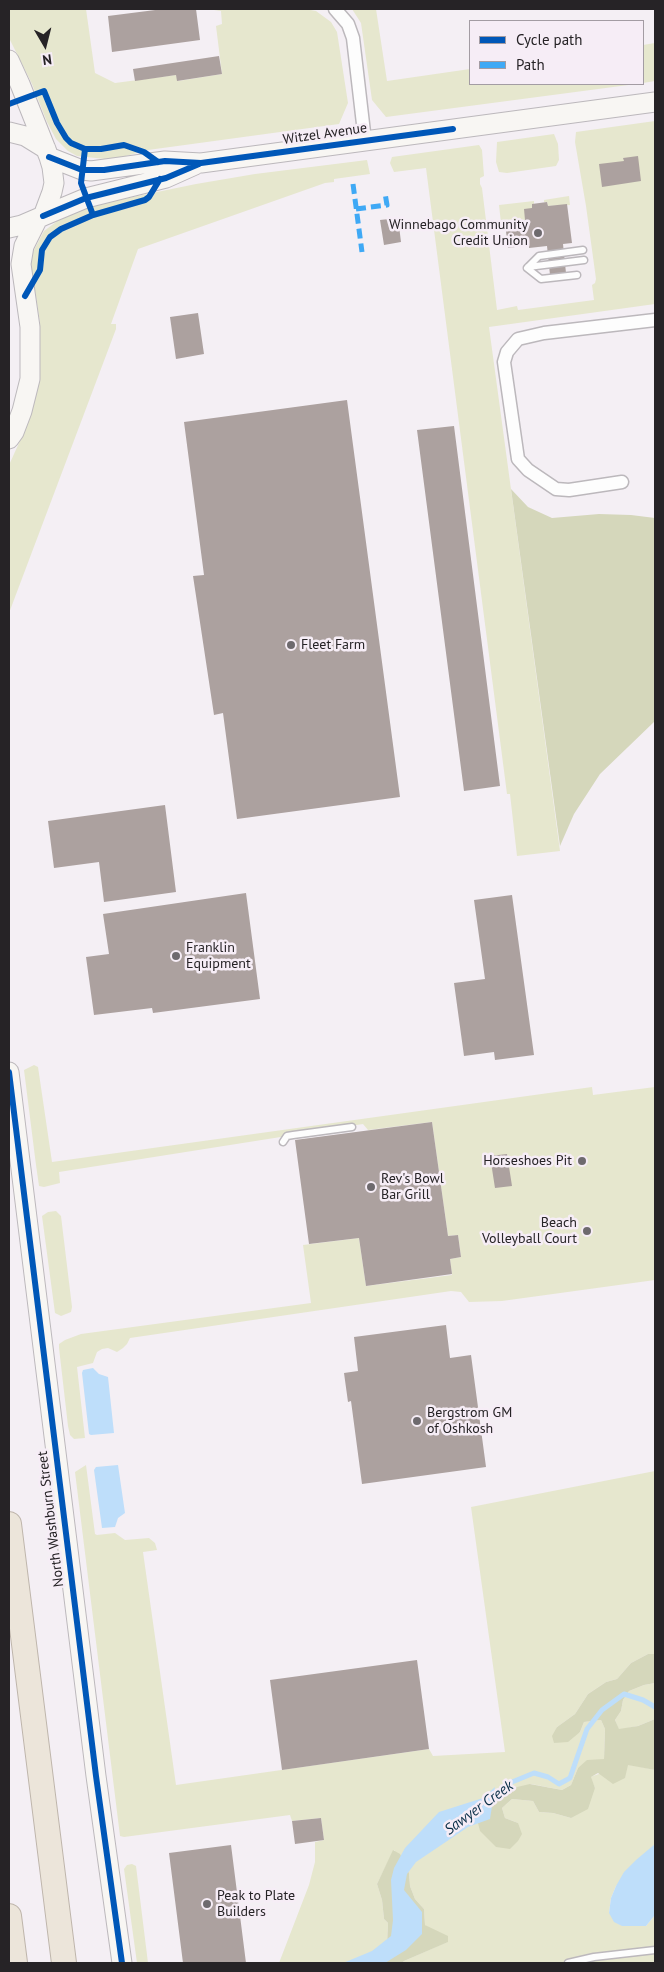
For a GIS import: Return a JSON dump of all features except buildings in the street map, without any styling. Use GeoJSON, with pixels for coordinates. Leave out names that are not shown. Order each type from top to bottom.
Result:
{"type":"FeatureCollection","features":[{"type":"Feature","properties":{"kind":"highway"},"geometry":{"type":"LineString","coordinates":[[9,1524],[64,1963]]}},
{"type":"Feature","properties":{"kind":"highway"},"geometry":{"type":"LineString","coordinates":[[9,1916],[15,1963]]}},
{"type":"Feature","properties":{"kind":"street"},"geometry":{"type":"LineString","coordinates":[[335,9],[348,24],[353,38],[366,141]]}},
{"type":"Feature","properties":{"kind":"street"},"geometry":{"type":"LineString","coordinates":[[9,60],[47,153],[52,167],[54,183],[40,218],[24,246],[20,264],[30,327],[30,379],[22,411],[14,432],[9,439]]}},
{"type":"Feature","properties":{"kind":"street","name":"Witzel Avenue"},"geometry":{"type":"LineString","coordinates":[[9,132],[25,136],[47,153],[82,170],[91,171],[165,161],[201,163],[655,102]]}},
{"type":"Feature","properties":{"kind":"street","name":"Witzel Avenue"},"geometry":{"type":"LineString","coordinates":[[9,228],[40,218],[86,198],[166,178],[201,163]]}},
{"type":"Feature","properties":{"kind":"street"},"geometry":{"type":"LineString","coordinates":[[622,482],[569,490],[556,489],[528,470],[518,459],[504,362],[507,352],[518,339],[544,333],[655,320]]}},
{"type":"Feature","properties":{"kind":"street","name":"North Washburn Street"},"geometry":{"type":"LineString","coordinates":[[9,1072],[96,1776],[122,1963]]}},
{"type":"Feature","properties":{"kind":"lane"},"geometry":{"type":"LineString","coordinates":[[526,268],[539,256],[583,250]]}},
{"type":"Feature","properties":{"kind":"lane"},"geometry":{"type":"LineString","coordinates":[[526,268],[584,260]]}},
{"type":"Feature","properties":{"kind":"lane"},"geometry":{"type":"LineString","coordinates":[[526,268],[541,279],[577,275]]}},
{"type":"Feature","properties":{"kind":"lane"},"geometry":{"type":"LineString","coordinates":[[283,1142],[287,1136],[352,1127]]}},
{"type":"Feature","properties":{"kind":"lane"},"geometry":{"type":"LineString","coordinates":[[568,1963],[655,1950]]}},
{"type":"Feature","properties":{"kind":"green space"},"geometry":{"type":"Polygon","coordinates":[[[9,9],[86,9],[95,73],[115,83],[176,75],[178,81],[222,74],[216,26],[222,24],[221,11],[214,9],[305,9],[316,11],[331,22],[337,32],[348,103],[339,124],[148,150],[122,157],[105,159],[77,156],[68,151],[56,139],[47,122],[32,84],[9,38],[9,9]]]}},
{"type":"Feature","properties":{"kind":"green space"},"geometry":{"type":"Polygon","coordinates":[[[352,9],[376,9],[387,81],[469,69],[469,85],[628,85],[386,117],[372,100],[361,23],[352,9]]]}},
{"type":"Feature","properties":{"kind":"green space"},"geometry":{"type":"Polygon","coordinates":[[[655,43],[655,81],[644,83],[644,45],[655,43]]]}},
{"type":"Feature","properties":{"kind":"green space"},"geometry":{"type":"Polygon","coordinates":[[[655,121],[655,304],[489,327],[560,851],[517,856],[510,794],[507,794],[426,168],[394,172],[390,163],[392,157],[479,145],[482,150],[484,176],[480,178],[480,184],[497,310],[517,306],[518,310],[594,300],[592,285],[596,279],[575,142],[576,132],[655,121]]]}},
{"type":"Feature","properties":{"kind":"green space"},"geometry":{"type":"Polygon","coordinates":[[[554,134],[558,144],[559,160],[556,166],[507,173],[499,172],[496,162],[497,142],[554,134]]]}},
{"type":"Feature","properties":{"kind":"green space"},"geometry":{"type":"Polygon","coordinates":[[[367,160],[370,174],[334,179],[334,182],[325,183],[138,249],[111,324],[116,324],[116,329],[9,613],[9,465],[29,421],[38,383],[40,323],[31,264],[33,252],[44,231],[60,219],[94,205],[255,174],[367,160]]]}},
{"type":"Feature","properties":{"kind":"green space"},"geometry":{"type":"Polygon","coordinates":[[[569,196],[570,205],[548,206],[547,202],[544,202],[544,200],[569,196]]]}},
{"type":"Feature","properties":{"kind":"green space"},"geometry":{"type":"Polygon","coordinates":[[[534,201],[525,220],[501,223],[499,205],[534,201]]]}},
{"type":"Feature","properties":{"kind":"green space"},"geometry":{"type":"Polygon","coordinates":[[[511,489],[528,507],[552,518],[599,514],[655,518],[655,721],[600,774],[574,814],[560,846],[511,489]]]}},
{"type":"Feature","properties":{"kind":"green space"},"geometry":{"type":"Polygon","coordinates":[[[34,1065],[38,1067],[52,1162],[592,1087],[593,1095],[655,1087],[655,1280],[502,1301],[469,1302],[461,1292],[451,1291],[130,1338],[127,1344],[117,1352],[108,1348],[102,1349],[97,1352],[93,1363],[77,1367],[85,1438],[74,1439],[70,1435],[68,1426],[59,1348],[59,1344],[65,1340],[81,1334],[311,1303],[303,1245],[359,1238],[366,1286],[452,1275],[450,1259],[461,1257],[458,1235],[448,1236],[432,1122],[368,1130],[363,1124],[59,1172],[60,1183],[44,1187],[39,1186],[24,1070],[34,1065]]]}},
{"type":"Feature","properties":{"kind":"green space"},"geometry":{"type":"Polygon","coordinates":[[[56,1211],[61,1216],[72,1307],[71,1312],[61,1316],[55,1313],[42,1216],[48,1212],[56,1211]]]}},
{"type":"Feature","properties":{"kind":"green space"},"geometry":{"type":"Polygon","coordinates":[[[86,1465],[95,1534],[115,1533],[125,1540],[149,1538],[155,1543],[157,1550],[143,1552],[176,1785],[429,1749],[433,1756],[505,1752],[471,1507],[655,1471],[655,1654],[648,1654],[631,1663],[617,1679],[606,1682],[588,1694],[575,1714],[557,1727],[554,1743],[580,1732],[584,1722],[601,1720],[605,1729],[604,1759],[578,1768],[571,1785],[562,1790],[531,1784],[477,1819],[518,1823],[505,1818],[502,1808],[512,1799],[533,1801],[539,1812],[553,1813],[571,1818],[595,1788],[590,1777],[628,1764],[655,1770],[655,1844],[616,1886],[611,1898],[609,1913],[646,1926],[655,1915],[655,1963],[402,1963],[447,1942],[425,1925],[424,1909],[415,1899],[410,1886],[409,1873],[394,1850],[377,1884],[382,1900],[384,1919],[388,1923],[387,1944],[355,1963],[279,1963],[309,1885],[315,1862],[315,1842],[324,1840],[321,1818],[292,1821],[290,1815],[120,1836],[75,1472],[86,1465]]]}},
{"type":"Feature","properties":{"kind":"green space"},"geometry":{"type":"Polygon","coordinates":[[[648,1654],[655,1654],[655,1683],[629,1691],[615,1720],[619,1729],[638,1726],[655,1719],[655,1770],[628,1765],[625,1778],[613,1784],[598,1773],[591,1777],[595,1788],[588,1809],[571,1818],[553,1813],[539,1812],[533,1801],[512,1799],[502,1808],[505,1818],[518,1823],[522,1834],[510,1849],[496,1847],[480,1831],[477,1819],[503,1794],[517,1787],[530,1784],[562,1790],[571,1785],[578,1768],[587,1760],[604,1759],[605,1729],[601,1720],[584,1722],[580,1732],[568,1742],[554,1743],[552,1736],[557,1727],[575,1714],[588,1694],[606,1682],[617,1679],[631,1663],[648,1654]]]}},
{"type":"Feature","properties":{"kind":"green space"},"geometry":{"type":"Polygon","coordinates":[[[655,1683],[655,1719],[638,1726],[619,1730],[615,1720],[629,1691],[655,1683]]]}},
{"type":"Feature","properties":{"kind":"green space"},"geometry":{"type":"Polygon","coordinates":[[[393,1850],[400,1854],[409,1873],[410,1886],[415,1899],[424,1909],[425,1925],[448,1936],[448,1942],[402,1963],[355,1963],[387,1944],[388,1923],[384,1919],[382,1900],[377,1884],[393,1850]]]}},
{"type":"Feature","properties":{"kind":"green space"},"geometry":{"type":"Polygon","coordinates":[[[132,1864],[136,1866],[148,1963],[137,1963],[124,1869],[127,1865],[132,1864]]]}},
{"type":"Feature","properties":{"kind":"water"},"geometry":{"type":"Polygon","coordinates":[[[93,1368],[99,1374],[108,1377],[114,1433],[89,1434],[82,1373],[83,1370],[93,1368]]]}},
{"type":"Feature","properties":{"kind":"water"},"geometry":{"type":"Polygon","coordinates":[[[118,1465],[125,1513],[118,1518],[115,1527],[102,1528],[94,1470],[96,1467],[118,1465]]]}},
{"type":"Feature","properties":{"kind":"water"},"geometry":{"type":"Polygon","coordinates":[[[495,1787],[490,1819],[468,1827],[416,1862],[407,1874],[404,1890],[422,1912],[422,1934],[406,1950],[385,1963],[343,1963],[372,1951],[391,1936],[393,1920],[391,1880],[394,1868],[405,1848],[439,1812],[483,1798],[495,1787]]]}},
{"type":"Feature","properties":{"kind":"water"},"geometry":{"type":"Polygon","coordinates":[[[655,1844],[655,1915],[646,1926],[622,1926],[614,1922],[609,1913],[611,1898],[624,1872],[655,1844]]]}},
{"type":"Feature","properties":{"kind":"waterway","name":"Sawyer Creek"},"geometry":{"type":"LineString","coordinates":[[490,1799],[512,1782],[534,1773],[548,1777],[559,1784],[570,1778],[587,1729],[602,1710],[624,1694],[643,1700],[655,1707]]}},
{"type":"Feature","properties":{"kind":"marked path"},"geometry":{"type":"LineString","coordinates":[[353,184],[362,252]]}},
{"type":"Feature","properties":{"kind":"marked path"},"geometry":{"type":"LineString","coordinates":[[356,209],[387,205],[385,193]]}},
{"type":"Feature","properties":{"kind":"cycle path"},"geometry":{"type":"LineString","coordinates":[[9,104],[44,91],[57,123],[66,138],[71,143],[85,149]]}},
{"type":"Feature","properties":{"kind":"cycle path"},"geometry":{"type":"LineString","coordinates":[[49,157],[82,170],[104,170],[165,161],[201,163],[453,129]]}},
{"type":"Feature","properties":{"kind":"cycle path"},"geometry":{"type":"LineString","coordinates":[[158,162],[144,152],[124,145],[101,149],[85,149],[81,183],[93,215],[145,200],[149,197],[160,179]]}},
{"type":"Feature","properties":{"kind":"cycle path"},"geometry":{"type":"LineString","coordinates":[[43,216],[86,198],[166,178],[199,164]]}},
{"type":"Feature","properties":{"kind":"cycle path"},"geometry":{"type":"LineString","coordinates":[[25,296],[40,270],[42,250],[50,237],[61,229],[93,215]]}},
{"type":"Feature","properties":{"kind":"cycle path"},"geometry":{"type":"LineString","coordinates":[[9,1072],[96,1776],[122,1963]]}},
{"type":"Feature","properties":{"kind":"place","name":"Winnebago Community Credit Union"},"geometry":{"type":"Point","coordinates":[538,233]}},
{"type":"Feature","properties":{"kind":"place","name":"Fleet Farm"},"geometry":{"type":"Point","coordinates":[291,645]}},
{"type":"Feature","properties":{"kind":"place","name":"Franklin Equipment"},"geometry":{"type":"Point","coordinates":[176,956]}},
{"type":"Feature","properties":{"kind":"place","name":"Horseshoes Pit"},"geometry":{"type":"Point","coordinates":[582,1161]}},
{"type":"Feature","properties":{"kind":"place","name":"Rev's Bowl Bar Grill"},"geometry":{"type":"Point","coordinates":[371,1187]}},
{"type":"Feature","properties":{"kind":"place","name":"Beach Volleyball Court"},"geometry":{"type":"Point","coordinates":[587,1231]}},
{"type":"Feature","properties":{"kind":"place","name":"Bergstrom GM of Oshkosh"},"geometry":{"type":"Point","coordinates":[417,1421]}},
{"type":"Feature","properties":{"kind":"place","name":"Peak to Plate Builders"},"geometry":{"type":"Point","coordinates":[207,1904]}}]}
